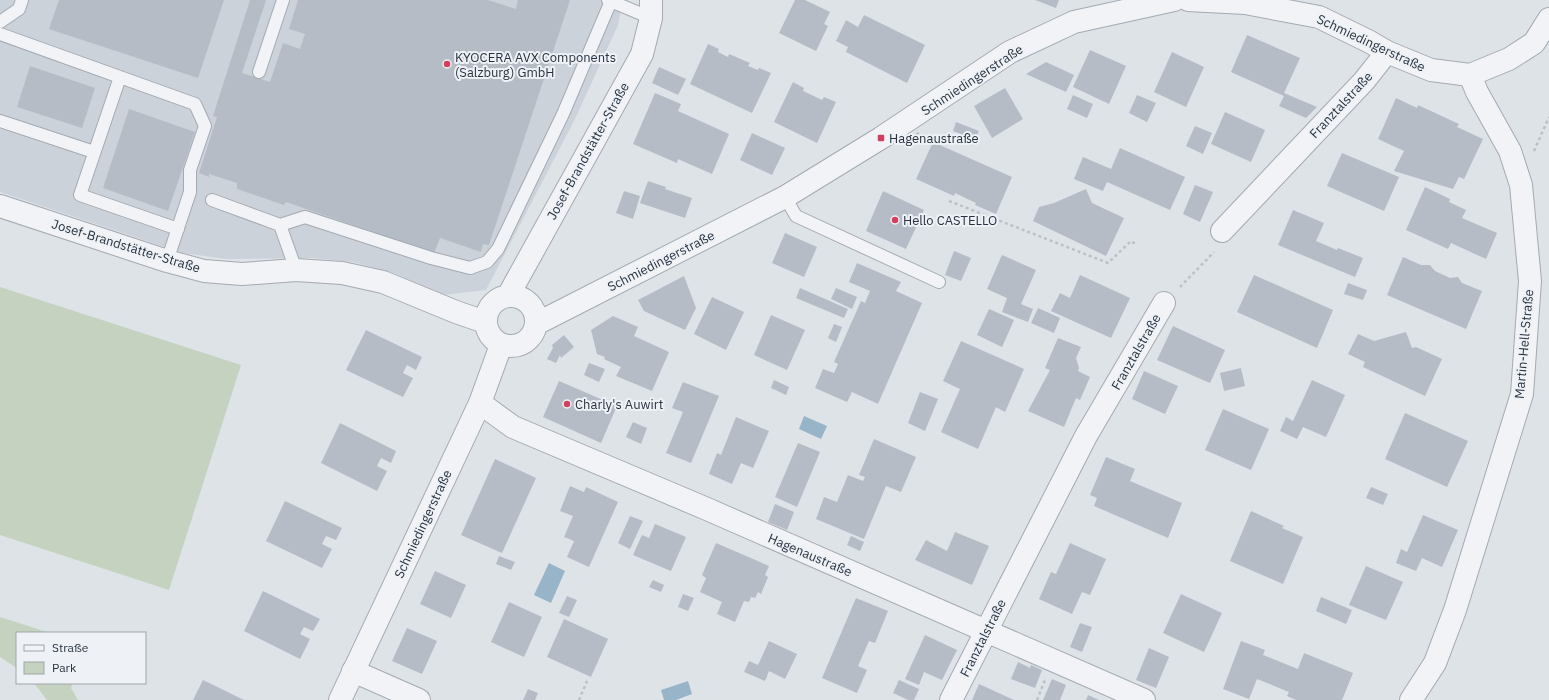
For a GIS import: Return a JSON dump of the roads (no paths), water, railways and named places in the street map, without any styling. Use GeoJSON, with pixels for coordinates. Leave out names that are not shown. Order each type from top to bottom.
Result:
{"type":"FeatureCollection","features":[{"type":"Feature","properties":{"kind":"street","name":"Schmiedingerstraße"},"geometry":{"type":"LineString","coordinates":[[536,324],[786,197],[881,138],[1010,52],[1074,22],[1174,0]]}},
{"type":"Feature","properties":{"kind":"street","name":"Schmiedingerstraße"},"geometry":{"type":"LineString","coordinates":[[1188,0],[1244,1],[1319,17],[1387,52],[1431,70],[1470,75],[1509,60],[1534,43],[1549,19]]}},
{"type":"Feature","properties":{"kind":"street","name":"Josef-Brandstätter-Straße"},"geometry":{"type":"LineString","coordinates":[[508,296],[642,54],[651,9]]}},
{"type":"Feature","properties":{"kind":"street","name":"Franztalstraße"},"geometry":{"type":"LineString","coordinates":[[1222,231],[1364,82],[1387,52]]}},
{"type":"Feature","properties":{"kind":"street","name":"Martin-Hell-Straße"},"geometry":{"type":"LineString","coordinates":[[1411,700],[1435,663],[1455,610],[1522,394],[1530,281],[1521,185],[1510,152],[1477,92],[1470,75]]}},
{"type":"Feature","properties":{"kind":"street","name":"Josef-Brandstätter-Straße"},"geometry":{"type":"LineString","coordinates":[[0,206],[167,261],[204,271],[242,274],[296,270],[342,273],[383,282],[456,312],[485,322]]}},
{"type":"Feature","properties":{"kind":"street"},"geometry":{"type":"LineString","coordinates":[[508,296],[515,296],[529,303],[533,309],[536,324],[534,332],[524,343],[509,347],[501,345],[490,336],[486,329],[485,322],[486,314],[494,302],[500,298],[508,296]]}},
{"type":"Feature","properties":{"kind":"street","name":"Franztalstraße"},"geometry":{"type":"LineString","coordinates":[[951,700],[1086,436],[1164,304]]}},
{"type":"Feature","properties":{"kind":"street","name":"Schmiedingerstraße"},"geometry":{"type":"LineString","coordinates":[[340,700],[480,403],[501,345]]}},
{"type":"Feature","properties":{"kind":"street","name":"Hagenaustraße"},"geometry":{"type":"LineString","coordinates":[[480,403],[513,427],[707,509],[1144,700]]}},
{"type":"Feature","properties":{"kind":"street"},"geometry":{"type":"LineString","coordinates":[[353,671],[418,700]]}},
{"type":"Feature","properties":{"kind":"lane"},"geometry":{"type":"LineString","coordinates":[[0,22],[19,9],[22,0]]}},
{"type":"Feature","properties":{"kind":"lane"},"geometry":{"type":"LineString","coordinates":[[259,72],[283,0]]}},
{"type":"Feature","properties":{"kind":"lane"},"geometry":{"type":"LineString","coordinates":[[212,200],[280,225],[305,217],[432,258],[470,268],[487,262],[498,248],[563,114],[610,1],[651,9]]}},
{"type":"Feature","properties":{"kind":"lane"},"geometry":{"type":"LineString","coordinates":[[0,34],[195,104],[205,126],[190,170],[190,192],[167,261]]}},
{"type":"Feature","properties":{"kind":"lane"},"geometry":{"type":"LineString","coordinates":[[120,77],[80,195],[178,229]]}},
{"type":"Feature","properties":{"kind":"lane"},"geometry":{"type":"LineString","coordinates":[[0,121],[94,152]]}},
{"type":"Feature","properties":{"kind":"lane"},"geometry":{"type":"LineString","coordinates":[[786,197],[796,216],[939,282]]}},
{"type":"Feature","properties":{"kind":"lane"},"geometry":{"type":"LineString","coordinates":[[280,225],[296,270]]}},
{"type":"Feature","properties":{"kind":"water"},"geometry":{"type":"Polygon","coordinates":[[[804,416],[827,426],[821,439],[799,429],[804,416]]]}},
{"type":"Feature","properties":{"kind":"water"},"geometry":{"type":"Polygon","coordinates":[[[549,563],[565,571],[551,603],[534,595],[549,563]]]}},
{"type":"Feature","properties":{"kind":"water"},"geometry":{"type":"Polygon","coordinates":[[[688,681],[692,694],[676,700],[664,700],[661,690],[688,681]]]}},
{"type":"Feature","properties":{"kind":"place","name":"KYOCERA AVX Components (Salzburg) GmbH"},"geometry":{"type":"Point","coordinates":[447,64]}},
{"type":"Feature","properties":{"kind":"place","name":"Hagenaustraße"},"geometry":{"type":"Point","coordinates":[881,138]}},
{"type":"Feature","properties":{"kind":"place","name":"Hello CASTELLO"},"geometry":{"type":"Point","coordinates":[895,220]}},
{"type":"Feature","properties":{"kind":"place","name":"Charly's Auwirt"},"geometry":{"type":"Point","coordinates":[567,404]}}]}
